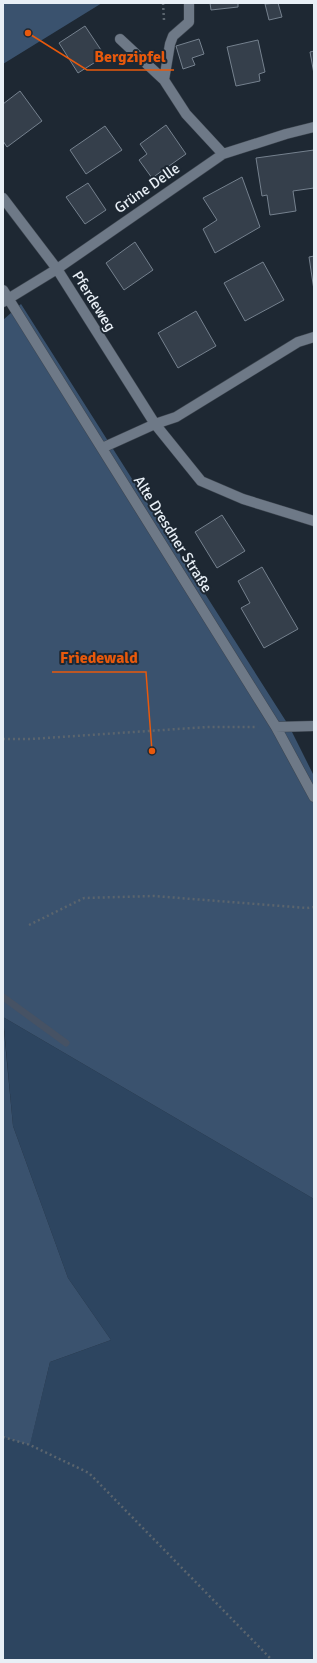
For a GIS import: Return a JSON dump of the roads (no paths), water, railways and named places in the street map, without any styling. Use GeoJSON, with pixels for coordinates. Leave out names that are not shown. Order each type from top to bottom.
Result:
{"type":"FeatureCollection","features":[{"type":"Feature","properties":{"kind":"street"},"geometry":{"type":"LineString","coordinates":[[164,80],[170,44],[173,36],[189,22],[189,3]]}},
{"type":"Feature","properties":{"kind":"street"},"geometry":{"type":"LineString","coordinates":[[120,39],[164,80],[186,114],[223,154]]}},
{"type":"Feature","properties":{"kind":"street","name":"Grüne Delle"},"geometry":{"type":"LineString","coordinates":[[5,297],[56,269],[223,154],[286,134],[314,128]]}},
{"type":"Feature","properties":{"kind":"street","name":"Pferdeweg"},"geometry":{"type":"LineString","coordinates":[[3,198],[56,269],[155,424],[201,481],[243,499],[314,520]]}},
{"type":"Feature","properties":{"kind":"street","name":"Alte Dresdner Straße"},"geometry":{"type":"LineString","coordinates":[[5,297],[102,448],[276,727],[314,797]]}},
{"type":"Feature","properties":{"kind":"street"},"geometry":{"type":"LineString","coordinates":[[102,448],[155,424],[176,417],[298,342],[314,337]]}},
{"type":"Feature","properties":{"kind":"street"},"geometry":{"type":"LineString","coordinates":[[276,727],[314,726]]}},
{"type":"Feature","properties":{"kind":"waterway"},"geometry":{"type":"LineString","coordinates":[[3,997],[66,1043]]}},
{"type":"Feature","properties":{"kind":"place","name":"Bergzipfel"},"geometry":{"type":"Point","coordinates":[28,33]}},
{"type":"Feature","properties":{"kind":"place","name":"Friedewald"},"geometry":{"type":"Point","coordinates":[152,751]}}]}
